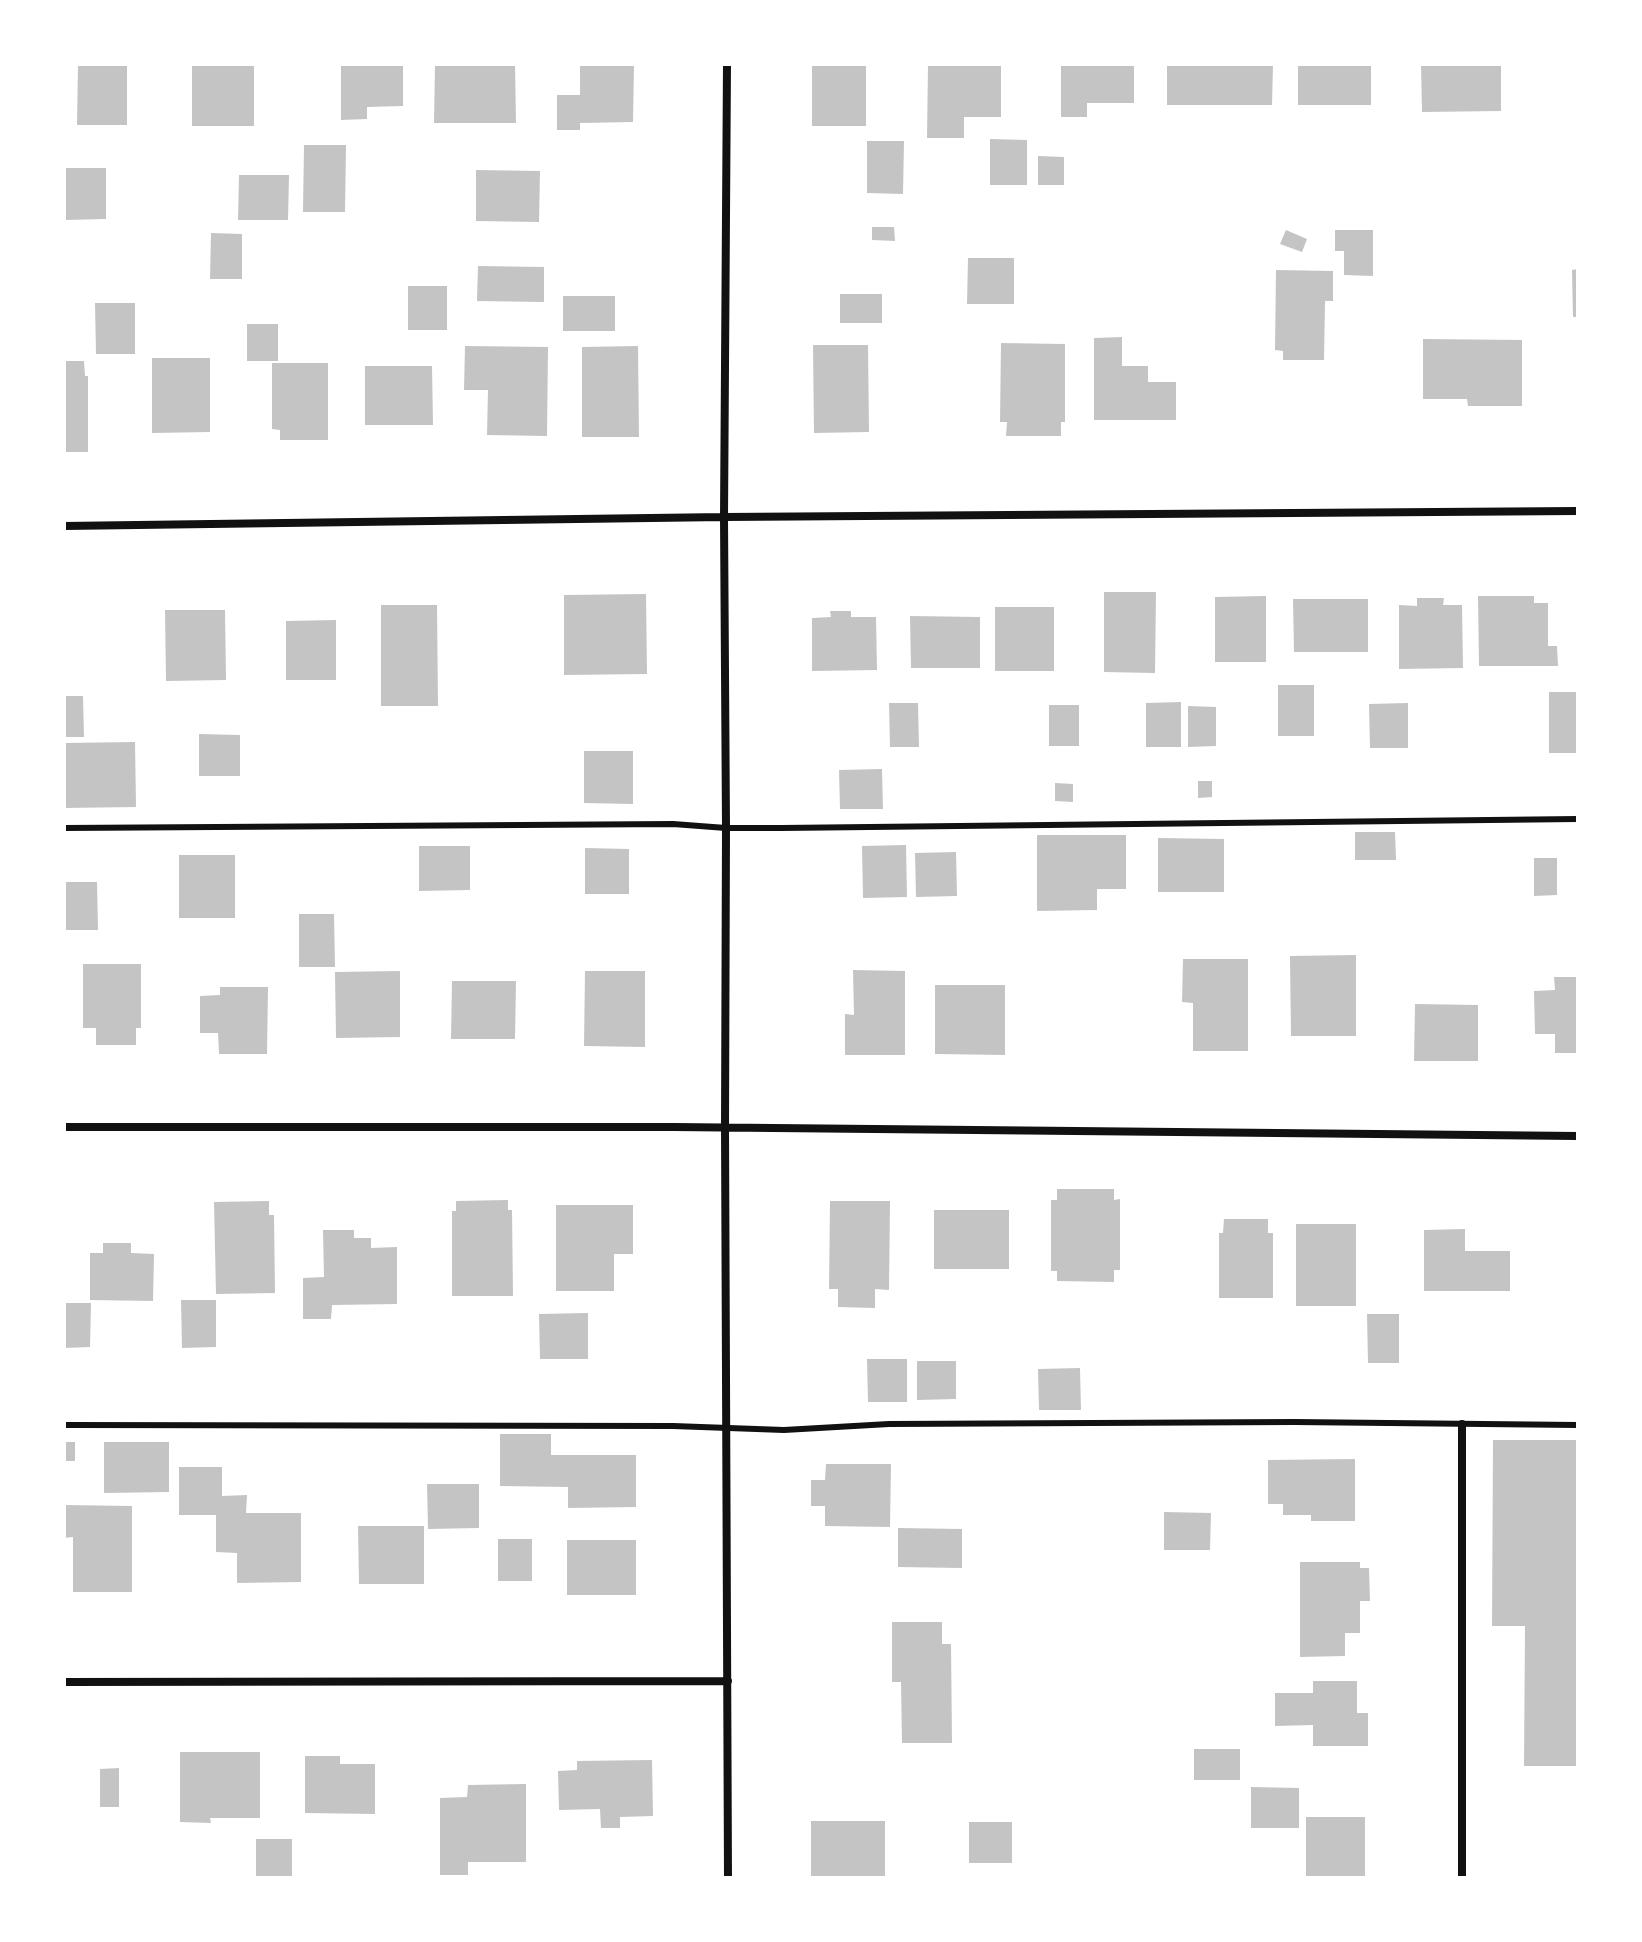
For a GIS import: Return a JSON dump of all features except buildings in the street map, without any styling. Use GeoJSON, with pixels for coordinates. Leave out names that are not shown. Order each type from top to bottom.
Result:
{"type":"FeatureCollection","features":[{"type":"Feature","properties":{"kind":"street"},"geometry":{"type":"LineString","coordinates":[[727,64],[724,517],[728,1878]]}},
{"type":"Feature","properties":{"kind":"street"},"geometry":{"type":"LineString","coordinates":[[64,526],[724,517],[1578,511]]}},
{"type":"Feature","properties":{"kind":"street"},"geometry":{"type":"LineString","coordinates":[[64,1127],[725,1127],[1578,1136]]}},
{"type":"Feature","properties":{"kind":"street"},"geometry":{"type":"LineString","coordinates":[[1462,1424],[1462,1878]]}},
{"type":"Feature","properties":{"kind":"street"},"geometry":{"type":"LineString","coordinates":[[64,1682],[728,1681]]}},
{"type":"Feature","properties":{"kind":"lane"},"geometry":{"type":"LineString","coordinates":[[64,828],[673,824],[726,828],[1578,819]]}},
{"type":"Feature","properties":{"kind":"lane"},"geometry":{"type":"LineString","coordinates":[[64,1425],[727,1427],[784,1430],[889,1424],[1294,1422],[1578,1425]]}}]}
